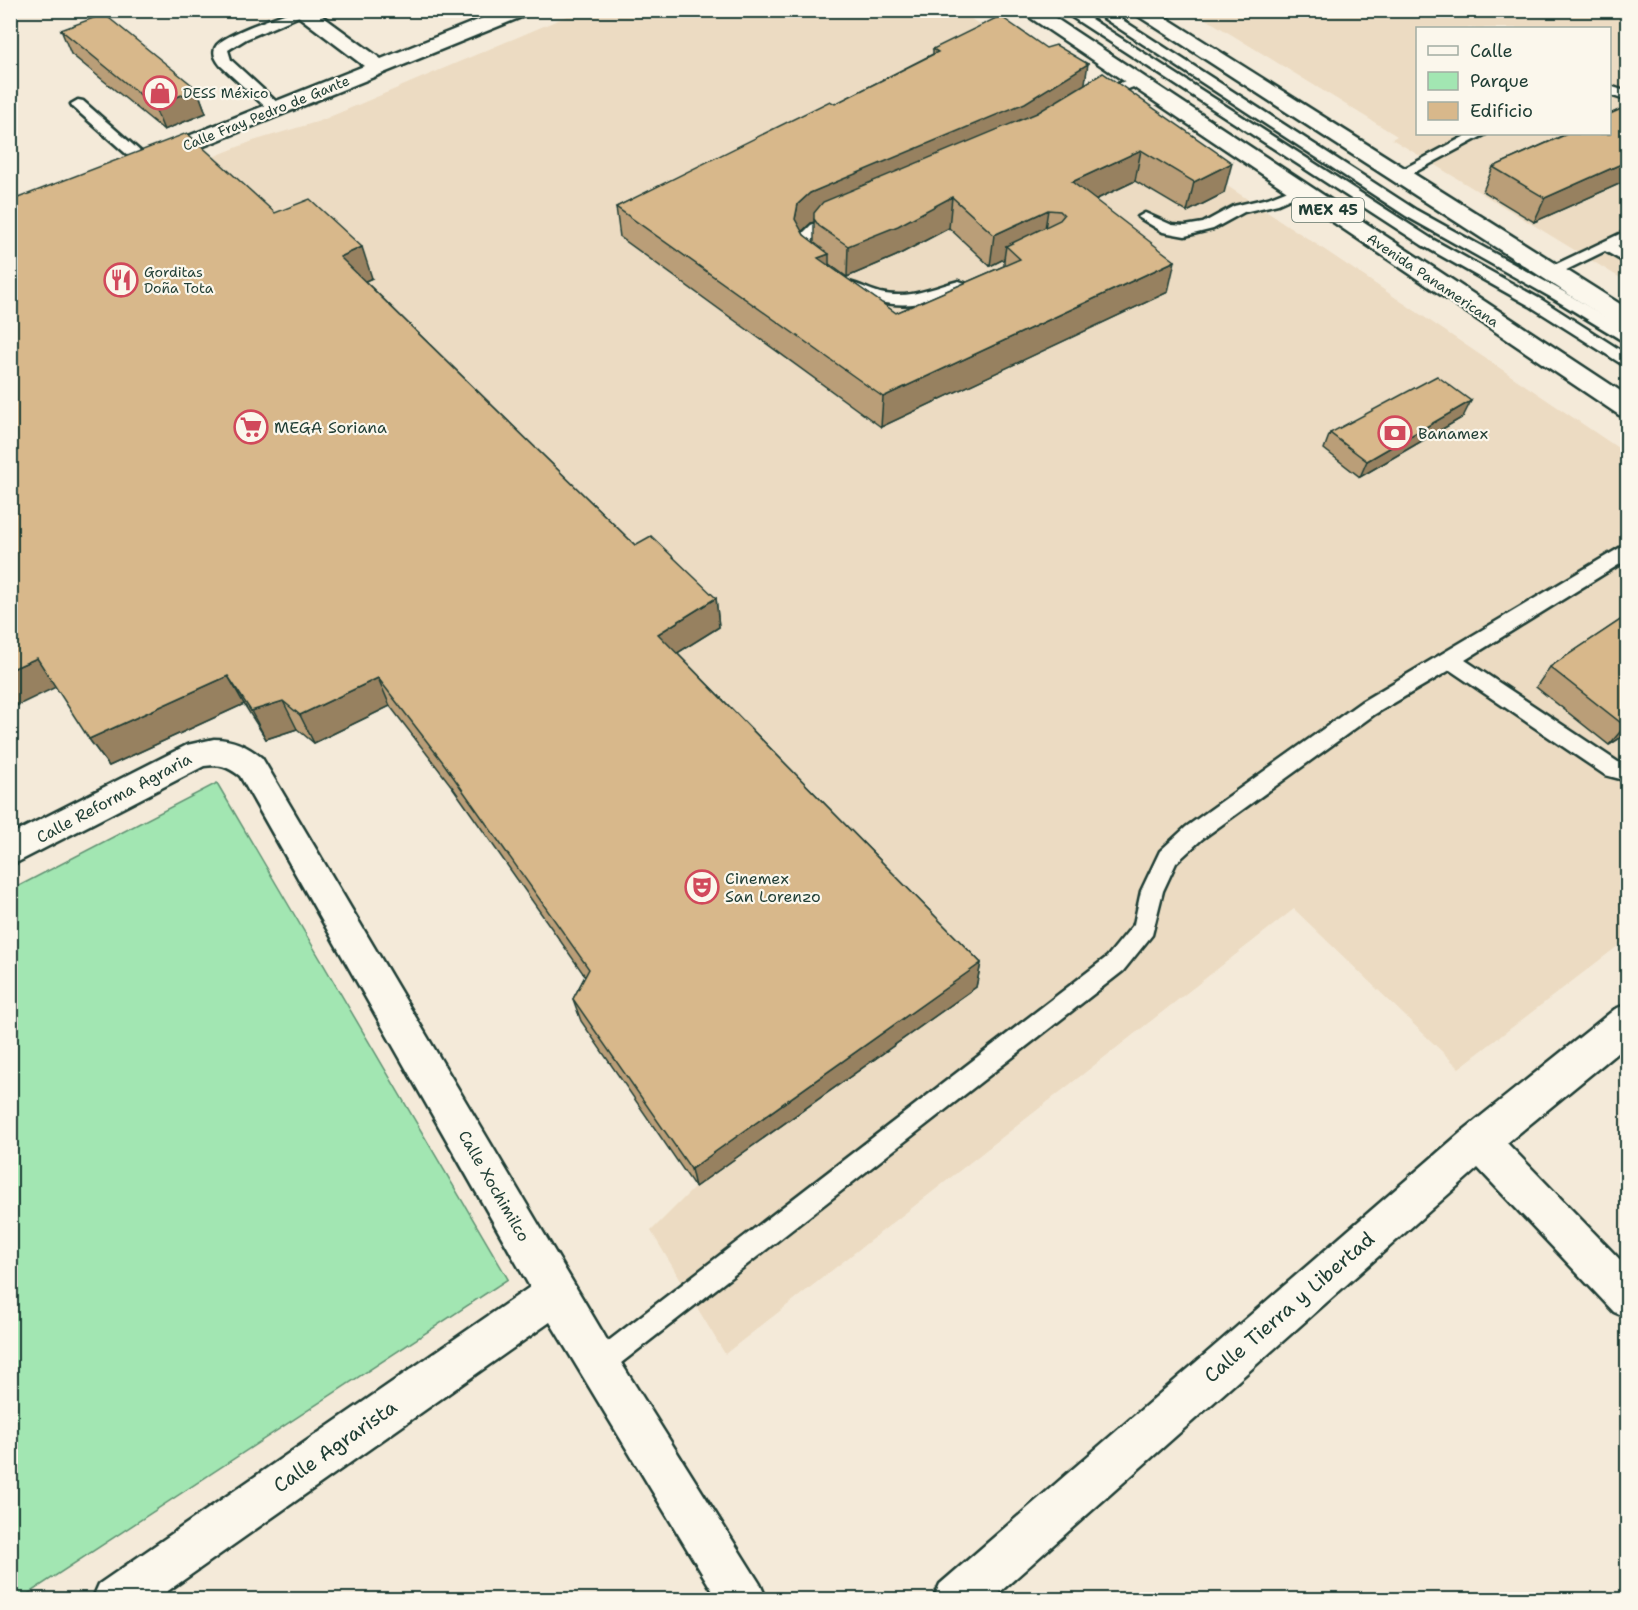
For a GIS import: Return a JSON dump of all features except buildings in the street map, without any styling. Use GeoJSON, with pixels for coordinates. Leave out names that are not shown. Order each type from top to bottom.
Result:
{"type":"FeatureCollection","features":[{"type":"Feature","properties":{"kind":"street","name":"Calle Fray Pedro de Gante"},"geometry":{"type":"LineString","coordinates":[[124,171],[522,10]]}},
{"type":"Feature","properties":{"kind":"street","name":"Avenida Panamericana"},"geometry":{"type":"LineString","coordinates":[[1029,10],[1628,409]]}},
{"type":"Feature","properties":{"kind":"street"},"geometry":{"type":"LineString","coordinates":[[1139,10],[1628,321]]}},
{"type":"Feature","properties":{"kind":"street"},"geometry":{"type":"LineString","coordinates":[[302,11],[380,68]]}},
{"type":"Feature","properties":{"kind":"street","name":"Calle Reforma Agraria"},"geometry":{"type":"LineString","coordinates":[[10,852],[198,754],[219,750],[235,754],[251,767]]}},
{"type":"Feature","properties":{"kind":"street","name":"Calle Xochimilco"},"geometry":{"type":"LineString","coordinates":[[251,767],[598,1365],[744,1599]]}},
{"type":"Feature","properties":{"kind":"street","name":"Calle Tierra y Libertad"},"geometry":{"type":"LineString","coordinates":[[956,1599],[1479,1142],[1628,1021]]}},
{"type":"Feature","properties":{"kind":"street"},"geometry":{"type":"LineString","coordinates":[[1479,1142],[1628,1298]]}},
{"type":"Feature","properties":{"kind":"street","name":"Calle Agrarista"},"geometry":{"type":"LineString","coordinates":[[115,1599],[556,1293]]}},
{"type":"Feature","properties":{"kind":"lane"},"geometry":{"type":"LineString","coordinates":[[1067,10],[1427,242],[1536,303],[1628,363]]}},
{"type":"Feature","properties":{"kind":"lane"},"geometry":{"type":"LineString","coordinates":[[1097,10],[1411,213],[1560,296],[1628,339]]}},
{"type":"Feature","properties":{"kind":"lane"},"geometry":{"type":"LineString","coordinates":[[276,109],[221,58],[220,52],[222,47],[241,36],[302,11]]}},
{"type":"Feature","properties":{"kind":"lane"},"geometry":{"type":"LineString","coordinates":[[1083,102],[1136,81]]}},
{"type":"Feature","properties":{"kind":"lane"},"geometry":{"type":"LineString","coordinates":[[1611,90],[1628,97]]}},
{"type":"Feature","properties":{"kind":"lane"},"geometry":{"type":"LineString","coordinates":[[78,104],[144,162]]}},
{"type":"Feature","properties":{"kind":"lane"},"geometry":{"type":"LineString","coordinates":[[1399,175],[1477,135]]}},
{"type":"Feature","properties":{"kind":"lane"},"geometry":{"type":"LineString","coordinates":[[1145,217],[1168,230],[1185,231],[1208,226],[1239,209],[1273,201],[1298,190]]}},
{"type":"Feature","properties":{"kind":"lane"},"geometry":{"type":"LineString","coordinates":[[823,270],[805,254],[804,243],[807,236],[817,228],[849,214]]}},
{"type":"Feature","properties":{"kind":"lane"},"geometry":{"type":"LineString","coordinates":[[1551,272],[1628,234]]}},
{"type":"Feature","properties":{"kind":"lane"},"geometry":{"type":"LineString","coordinates":[[1605,245],[1628,259]]}},
{"type":"Feature","properties":{"kind":"lane"},"geometry":{"type":"LineString","coordinates":[[840,281],[866,295],[900,302],[940,295],[973,280]]}},
{"type":"Feature","properties":{"kind":"lane"},"geometry":{"type":"LineString","coordinates":[[598,1365],[1115,964],[1144,928],[1152,891],[1168,857],[1194,833],[1368,708],[1628,550]]}},
{"type":"Feature","properties":{"kind":"lane"},"geometry":{"type":"LineString","coordinates":[[1450,660],[1612,769],[1628,773]]}},
{"type":"Feature","properties":{"kind":"shaded area"},"geometry":{"type":"Polygon","coordinates":[[[579,11],[959,11],[1313,242],[1627,454],[1627,939],[1459,1068],[1294,909],[725,1354],[651,1231],[695,1187],[581,1021],[596,992],[453,788],[390,706],[314,743],[297,729],[266,739],[244,705],[109,767],[58,686],[11,709],[11,237],[253,141],[320,121],[579,11]]]}},
{"type":"Feature","properties":{"kind":"shaded area"},"geometry":{"type":"Polygon","coordinates":[[[1193,11],[1627,11],[1627,282],[1392,139],[1397,136],[1193,11]]]}},
{"type":"Feature","properties":{"kind":"green space"},"geometry":{"type":"Polygon","coordinates":[[[217,783],[508,1279],[20,1599],[11,1599],[11,890],[217,783]]]}},
{"type":"Feature","properties":{"kind":"place","name":"DESS México"},"geometry":{"type":"Point","coordinates":[160,93]}},
{"type":"Feature","properties":{"kind":"place","name":"Gorditas Doña Tota"},"geometry":{"type":"Point","coordinates":[121,280]}},
{"type":"Feature","properties":{"kind":"place","name":"MEGA Soriana"},"geometry":{"type":"Point","coordinates":[251,427]}},
{"type":"Feature","properties":{"kind":"place","name":"Banamex"},"geometry":{"type":"Point","coordinates":[1395,433]}},
{"type":"Feature","properties":{"kind":"place","name":"Cinemex San Lorenzo"},"geometry":{"type":"Point","coordinates":[702,887]}}]}
